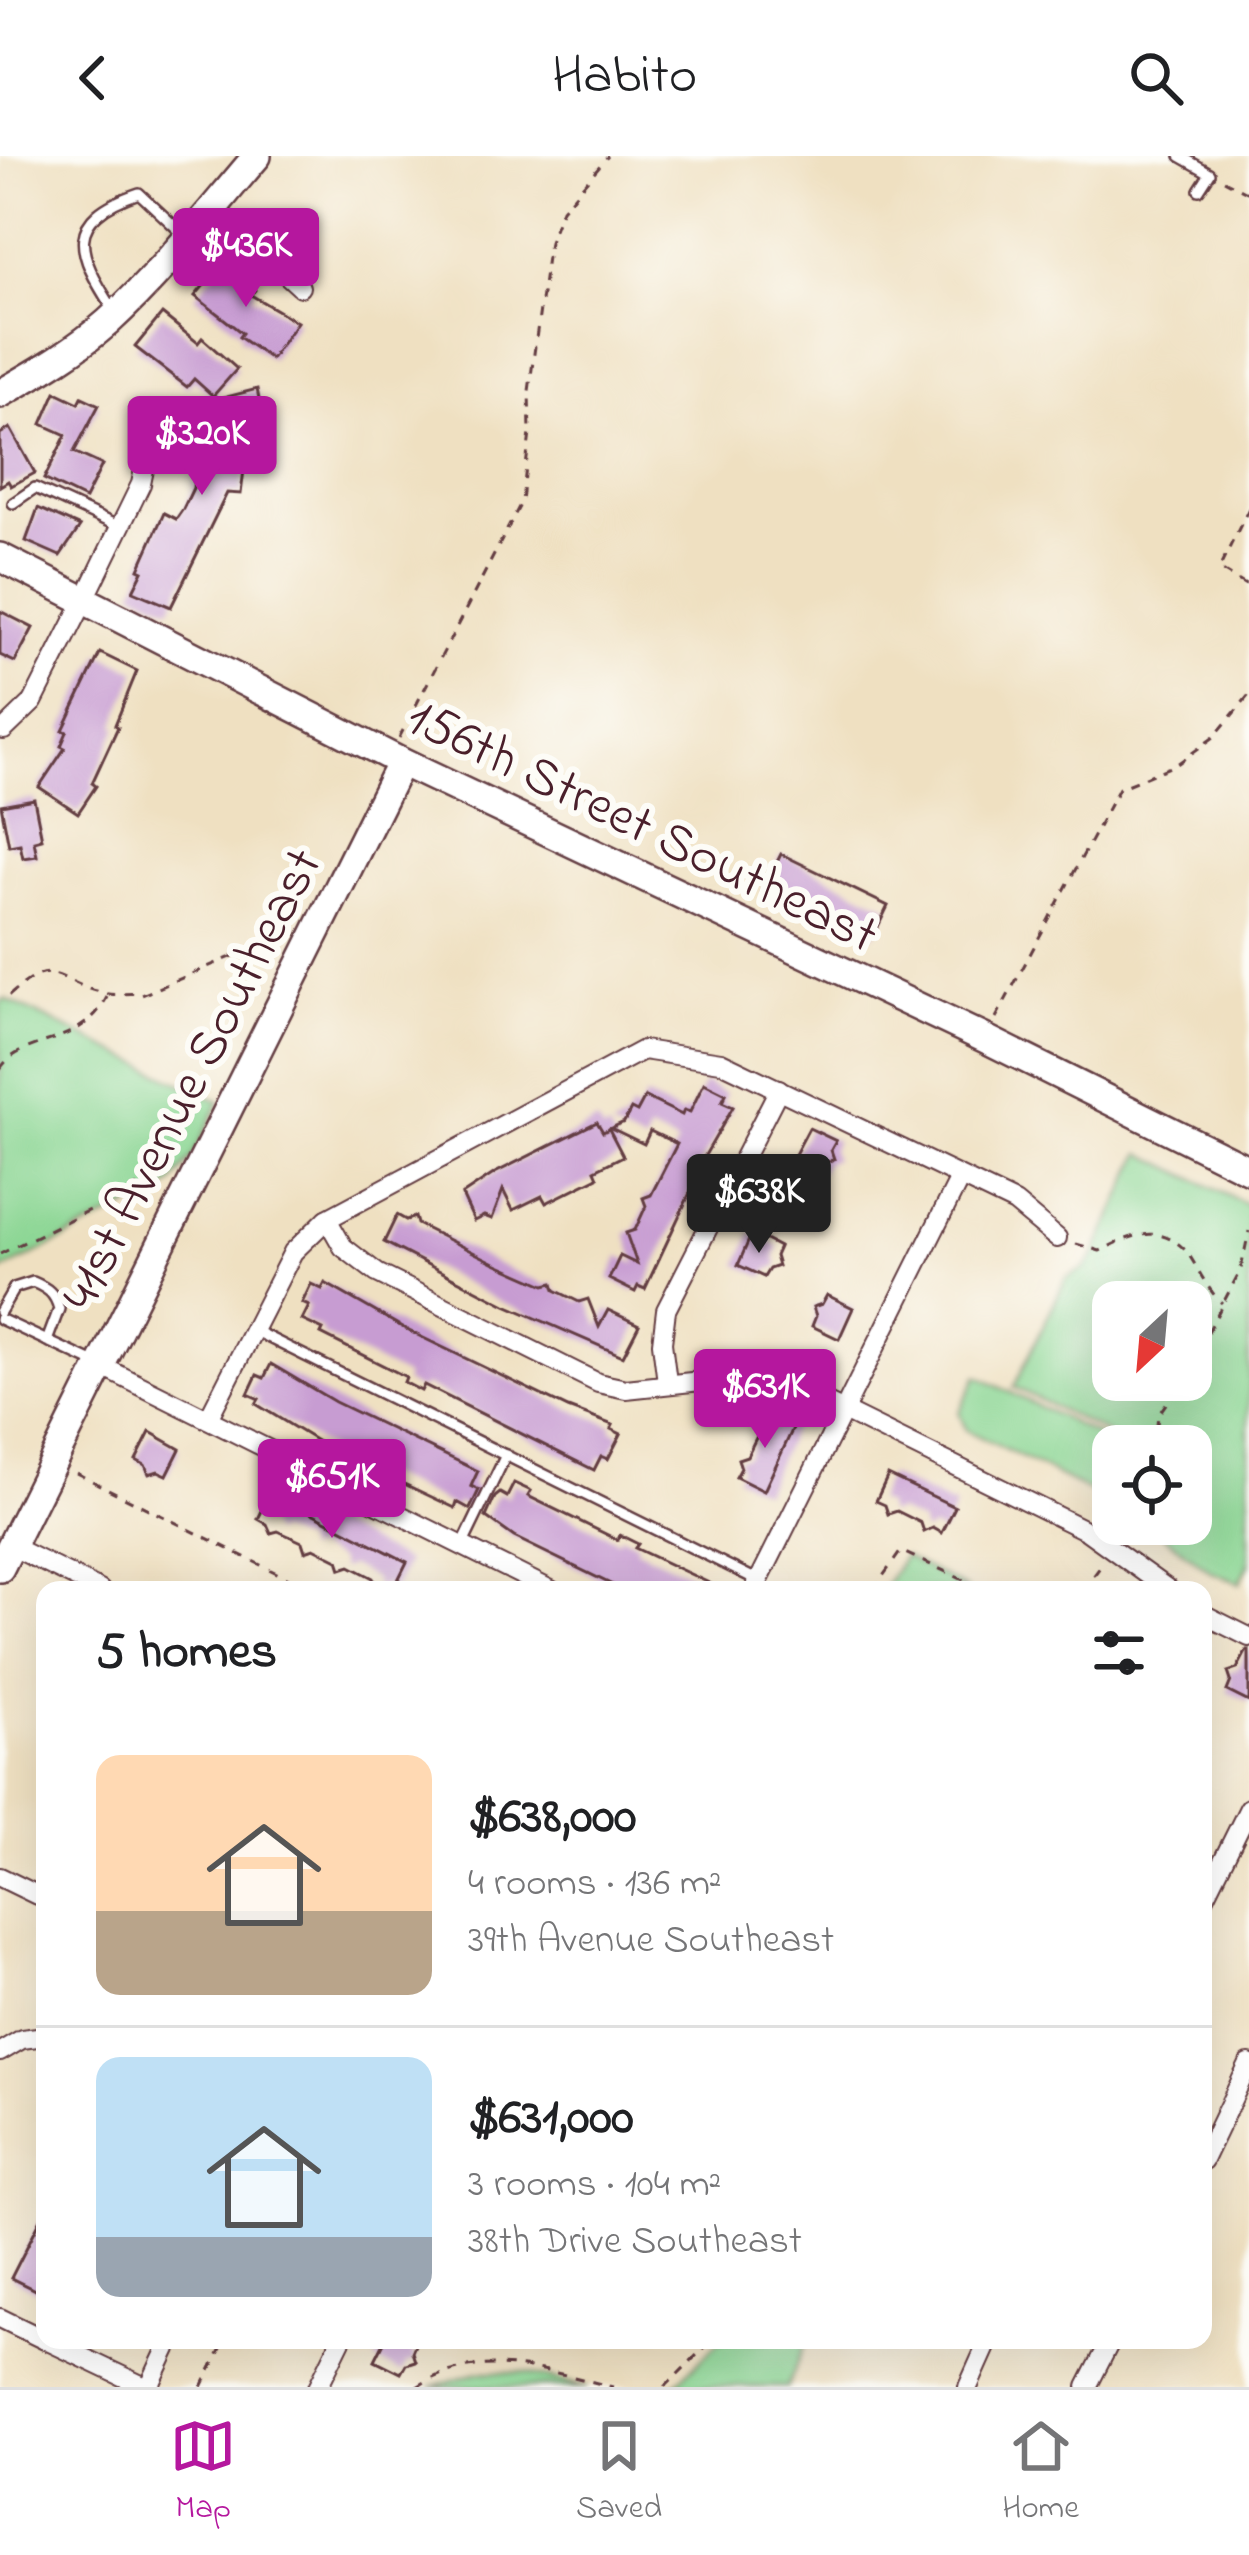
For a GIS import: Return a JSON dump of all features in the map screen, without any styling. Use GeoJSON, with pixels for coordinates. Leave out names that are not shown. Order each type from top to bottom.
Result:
{"type":"FeatureCollection","features":[{"type":"Feature","properties":{"kind":"street"},"geometry":{"type":"LineString","coordinates":[[0,394],[53,363],[116,314],[256,156]]}},
{"type":"Feature","properties":{"kind":"street"},"geometry":{"type":"LineString","coordinates":[[213,207],[300,287]]}},
{"type":"Feature","properties":{"kind":"street"},"geometry":{"type":"LineString","coordinates":[[4,730],[33,702],[85,599],[141,484],[151,436]]}},
{"type":"Feature","properties":{"kind":"street","name":"156th Street Southeast"},"geometry":{"type":"LineString","coordinates":[[0,557],[395,759],[986,1039],[1249,1170]]}},
{"type":"Feature","properties":{"kind":"street","name":"41st Avenue Southeast"},"geometry":{"type":"LineString","coordinates":[[5,1557],[322,921],[395,759]]}},
{"type":"Feature","properties":{"kind":"street"},"geometry":{"type":"LineString","coordinates":[[208,1419],[293,1252],[327,1219],[643,1050],[722,1062],[1016,1203],[1057,1238]]}},
{"type":"Feature","properties":{"kind":"street"},"geometry":{"type":"LineString","coordinates":[[667,1382],[662,1343],[666,1310],[778,1090]]}},
{"type":"Feature","properties":{"kind":"street"},"geometry":{"type":"LineString","coordinates":[[758,1581],[960,1178]]}},
{"type":"Feature","properties":{"kind":"street"},"geometry":{"type":"LineString","coordinates":[[327,1219],[343,1247],[377,1273],[598,1383],[626,1389],[748,1376],[789,1384],[1087,1531],[1156,1581]]}},
{"type":"Feature","properties":{"kind":"street"},"geometry":{"type":"LineString","coordinates":[[99,1365],[533,1581]]}},
{"type":"Feature","properties":{"kind":"street"},"geometry":{"type":"LineString","coordinates":[[5,1557],[74,1581]]}},
{"type":"Feature","properties":{"kind":"street"},"geometry":{"type":"LineString","coordinates":[[1212,1618],[1249,1637]]}},
{"type":"Feature","properties":{"kind":"street"},"geometry":{"type":"LineString","coordinates":[[1212,1883],[1249,1808]]}},
{"type":"Feature","properties":{"kind":"street"},"geometry":{"type":"LineString","coordinates":[[0,1877],[36,1895]]}},
{"type":"Feature","properties":{"kind":"street"},"geometry":{"type":"LineString","coordinates":[[0,2051],[36,2037]]}},
{"type":"Feature","properties":{"kind":"street"},"geometry":{"type":"LineString","coordinates":[[1212,2141],[1249,2064]]}},
{"type":"Feature","properties":{"kind":"street"},"geometry":{"type":"LineString","coordinates":[[0,2318],[36,2336]]}},
{"type":"Feature","properties":{"kind":"street"},"geometry":{"type":"LineString","coordinates":[[65,2349],[147,2387],[166,2349]]}},
{"type":"Feature","properties":{"kind":"street"},"geometry":{"type":"LineString","coordinates":[[318,2387],[337,2349]]}},
{"type":"Feature","properties":{"kind":"street"},"geometry":{"type":"LineString","coordinates":[[968,2387],[985,2349]]}},
{"type":"Feature","properties":{"kind":"street"},"geometry":{"type":"LineString","coordinates":[[1087,2387],[1106,2349]]}},
{"type":"Feature","properties":{"kind":"lane"},"geometry":{"type":"LineString","coordinates":[[1180,156],[1210,173],[1199,190]]}},
{"type":"Feature","properties":{"kind":"lane"},"geometry":{"type":"LineString","coordinates":[[116,314],[82,254],[82,237],[91,218],[113,202],[140,193],[187,238]]}},
{"type":"Feature","properties":{"kind":"lane"},"geometry":{"type":"LineString","coordinates":[[13,502],[35,488],[120,527]]}},
{"type":"Feature","properties":{"kind":"lane"},"geometry":{"type":"LineString","coordinates":[[47,1341],[59,1309],[52,1293],[33,1282],[14,1288],[0,1316],[47,1341],[99,1365]]}},
{"type":"Feature","properties":{"kind":"lane"},"geometry":{"type":"LineString","coordinates":[[253,1330],[746,1581]]}},
{"type":"Feature","properties":{"kind":"lane"},"geometry":{"type":"LineString","coordinates":[[462,1546],[506,1456]]}},
{"type":"Feature","properties":{"kind":"path"},"geometry":{"type":"LineString","coordinates":[[395,759],[522,501],[530,433],[529,391],[549,242],[562,209],[608,156]]}},
{"type":"Feature","properties":{"kind":"path"},"geometry":{"type":"LineString","coordinates":[[1210,173],[1249,193]]}},
{"type":"Feature","properties":{"kind":"path"},"geometry":{"type":"LineString","coordinates":[[1249,508],[1219,569],[1249,587]]}},
{"type":"Feature","properties":{"kind":"path"},"geometry":{"type":"LineString","coordinates":[[986,1039],[1119,788],[1177,764],[1214,737],[1249,695]]}},
{"type":"Feature","properties":{"kind":"path"},"geometry":{"type":"LineString","coordinates":[[9,996],[32,975],[49,972],[108,995],[142,995],[263,941],[322,921]]}},
{"type":"Feature","properties":{"kind":"path"},"geometry":{"type":"LineString","coordinates":[[0,1069],[10,1054],[72,1033],[98,1016],[108,995]]}},
{"type":"Feature","properties":{"kind":"path"},"geometry":{"type":"LineString","coordinates":[[0,1254],[162,1172],[198,1170]]}},
{"type":"Feature","properties":{"kind":"path"},"geometry":{"type":"LineString","coordinates":[[1057,1238],[1100,1251],[1150,1232],[1183,1247],[1201,1280],[1222,1303]]}},
{"type":"Feature","properties":{"kind":"path"},"geometry":{"type":"LineString","coordinates":[[1212,1323],[1241,1269],[1249,1232]]}},
{"type":"Feature","properties":{"kind":"path"},"geometry":{"type":"LineString","coordinates":[[52,1460],[292,1581]]}},
{"type":"Feature","properties":{"kind":"path"},"geometry":{"type":"LineString","coordinates":[[879,1581],[901,1551],[966,1581]]}},
{"type":"Feature","properties":{"kind":"path"},"geometry":{"type":"LineString","coordinates":[[202,2387],[221,2349]]}},
{"type":"Feature","properties":{"kind":"path"},"geometry":{"type":"LineString","coordinates":[[665,2387],[703,2349]]}},
{"type":"Feature","properties":{"kind":"path"},"geometry":{"type":"LineString","coordinates":[[417,2387],[444,2371],[489,2364],[554,2372],[614,2387]]}},
{"type":"Feature","properties":{"kind":"green space"},"geometry":{"type":"Polygon","coordinates":[[[5,999],[220,1102],[192,1158],[171,1185],[0,1272],[0,1002],[5,999]]]}},
{"type":"Feature","properties":{"kind":"green space"},"geometry":{"type":"Polygon","coordinates":[[[1142,1153],[1249,1206],[1249,1564],[1240,1583],[1211,1572],[1176,1545],[1212,1545],[1212,1425],[1092,1426],[1014,1387],[1066,1278],[1085,1268],[1142,1153]]]}},
{"type":"Feature","properties":{"kind":"green space"},"geometry":{"type":"Polygon","coordinates":[[[977,1376],[1092,1433],[1092,1493],[966,1430],[959,1412],[977,1376]]]}},
{"type":"Feature","properties":{"kind":"green space"},"geometry":{"type":"Polygon","coordinates":[[[904,1556],[951,1581],[888,1581],[904,1556]]]}},
{"type":"Feature","properties":{"kind":"green space"},"geometry":{"type":"Polygon","coordinates":[[[712,2349],[804,2349],[787,2387],[672,2387],[712,2349]]]}},
{"type":"Feature","properties":{"kind":"green space"},"geometry":{"type":"Polygon","coordinates":[[[479,2372],[523,2372],[588,2387],[431,2387],[479,2372]]]}},
{"type":"Feature","properties":{"kind":"building"},"geometry":{"type":"Polygon","coordinates":[[[226,259],[248,277],[255,290],[251,295],[297,322],[271,359],[195,296],[226,259]]]}},
{"type":"Feature","properties":{"kind":"building"},"geometry":{"type":"Polygon","coordinates":[[[162,314],[198,343],[202,338],[237,369],[213,396],[194,379],[187,387],[135,347],[162,314]]]}},
{"type":"Feature","properties":{"kind":"building"},"geometry":{"type":"Polygon","coordinates":[[[257,389],[266,434],[248,438],[241,494],[227,493],[171,607],[133,591],[164,513],[176,519],[183,509],[195,469],[200,469],[203,448],[220,450],[211,401],[257,389]]]}},
{"type":"Feature","properties":{"kind":"building"},"geometry":{"type":"Polygon","coordinates":[[[56,392],[79,403],[82,397],[99,405],[74,452],[102,465],[85,499],[44,479],[66,435],[42,424],[56,392]]]}},
{"type":"Feature","properties":{"kind":"building"},"geometry":{"type":"Polygon","coordinates":[[[10,428],[35,473],[11,486],[8,481],[0,486],[0,434],[10,428]]]}},
{"type":"Feature","properties":{"kind":"building"},"geometry":{"type":"Polygon","coordinates":[[[38,508],[80,527],[60,556],[26,541],[38,508]]]}},
{"type":"Feature","properties":{"kind":"building"},"geometry":{"type":"Polygon","coordinates":[[[0,611],[33,628],[15,662],[0,655],[0,611]]]}},
{"type":"Feature","properties":{"kind":"building"},"geometry":{"type":"Polygon","coordinates":[[[100,653],[137,671],[92,783],[96,786],[78,813],[39,787],[65,748],[61,746],[67,732],[63,730],[100,653]]]}},
{"type":"Feature","properties":{"kind":"building"},"geometry":{"type":"Polygon","coordinates":[[[34,799],[42,839],[34,841],[37,856],[23,858],[20,844],[9,846],[1,805],[34,799]]]}},
{"type":"Feature","properties":{"kind":"building"},"geometry":{"type":"Polygon","coordinates":[[[781,854],[888,906],[874,935],[831,915],[827,924],[762,892],[781,854]]]}},
{"type":"Feature","properties":{"kind":"building"},"geometry":{"type":"Polygon","coordinates":[[[704,1083],[726,1094],[722,1102],[733,1107],[693,1176],[697,1178],[645,1289],[638,1286],[635,1292],[609,1279],[620,1256],[637,1264],[626,1233],[635,1230],[646,1206],[643,1198],[651,1195],[677,1144],[650,1131],[644,1144],[611,1128],[624,1122],[631,1109],[637,1112],[645,1097],[682,1115],[684,1110],[690,1112],[704,1083]]]}},
{"type":"Feature","properties":{"kind":"building"},"geometry":{"type":"Polygon","coordinates":[[[597,1122],[603,1132],[609,1129],[623,1156],[595,1170],[598,1177],[546,1203],[542,1196],[513,1210],[503,1190],[492,1219],[484,1216],[474,1221],[462,1195],[495,1173],[597,1122]]]}},
{"type":"Feature","properties":{"kind":"building"},"geometry":{"type":"Polygon","coordinates":[[[809,1128],[836,1141],[831,1150],[834,1159],[821,1172],[793,1158],[809,1128]]]}},
{"type":"Feature","properties":{"kind":"building"},"geometry":{"type":"Polygon","coordinates":[[[397,1215],[406,1220],[415,1217],[417,1224],[545,1285],[553,1283],[555,1290],[579,1302],[588,1299],[599,1327],[608,1310],[639,1325],[623,1356],[506,1305],[384,1242],[397,1215]]]}},
{"type":"Feature","properties":{"kind":"building"},"geometry":{"type":"Polygon","coordinates":[[[752,1233],[779,1247],[778,1266],[764,1277],[738,1265],[752,1233]]]}},
{"type":"Feature","properties":{"kind":"building"},"geometry":{"type":"Polygon","coordinates":[[[325,1283],[409,1331],[613,1425],[611,1429],[621,1434],[608,1459],[601,1456],[594,1470],[424,1385],[421,1391],[404,1382],[406,1377],[321,1334],[323,1330],[302,1320],[309,1306],[302,1303],[311,1284],[322,1289],[325,1283]]]}},
{"type":"Feature","properties":{"kind":"building"},"geometry":{"type":"Polygon","coordinates":[[[827,1295],[853,1308],[839,1339],[812,1326],[813,1307],[827,1295]]]}},
{"type":"Feature","properties":{"kind":"building"},"geometry":{"type":"Polygon","coordinates":[[[271,1364],[335,1402],[478,1471],[471,1486],[479,1490],[470,1509],[457,1502],[455,1508],[328,1448],[256,1404],[259,1399],[248,1394],[257,1375],[264,1378],[271,1364]]]}},
{"type":"Feature","properties":{"kind":"building"},"geometry":{"type":"Polygon","coordinates":[[[769,1411],[795,1424],[764,1491],[736,1477],[741,1468],[738,1459],[747,1456],[759,1432],[756,1423],[765,1420],[769,1411]]]}},
{"type":"Feature","properties":{"kind":"building"},"geometry":{"type":"Polygon","coordinates":[[[150,1432],[180,1449],[167,1475],[149,1474],[136,1460],[150,1432]]]}},
{"type":"Feature","properties":{"kind":"building"},"geometry":{"type":"Polygon","coordinates":[[[888,1475],[955,1507],[942,1533],[933,1528],[924,1532],[921,1523],[897,1511],[888,1514],[885,1505],[876,1501],[888,1475]]]}},
{"type":"Feature","properties":{"kind":"building"},"geometry":{"type":"Polygon","coordinates":[[[514,1483],[531,1491],[528,1496],[618,1540],[620,1535],[638,1544],[635,1548],[705,1581],[604,1581],[514,1537],[486,1517],[495,1497],[500,1493],[507,1497],[514,1483]]]}},
{"type":"Feature","properties":{"kind":"building"},"geometry":{"type":"Polygon","coordinates":[[[271,1492],[407,1562],[398,1581],[374,1581],[350,1566],[341,1569],[338,1560],[314,1548],[305,1551],[302,1542],[278,1531],[271,1533],[258,1519],[271,1492]]]}},
{"type":"Feature","properties":{"kind":"building"},"geometry":{"type":"Polygon","coordinates":[[[1247,1650],[1249,1702],[1227,1691],[1228,1672],[1237,1669],[1247,1650]]]}},
{"type":"Feature","properties":{"kind":"building"},"geometry":{"type":"Polygon","coordinates":[[[36,2229],[36,2290],[11,2278],[36,2229]]]}},
{"type":"Feature","properties":{"kind":"building"},"geometry":{"type":"Polygon","coordinates":[[[380,2349],[413,2349],[415,2361],[401,2373],[375,2360],[380,2349]]]}}]}
